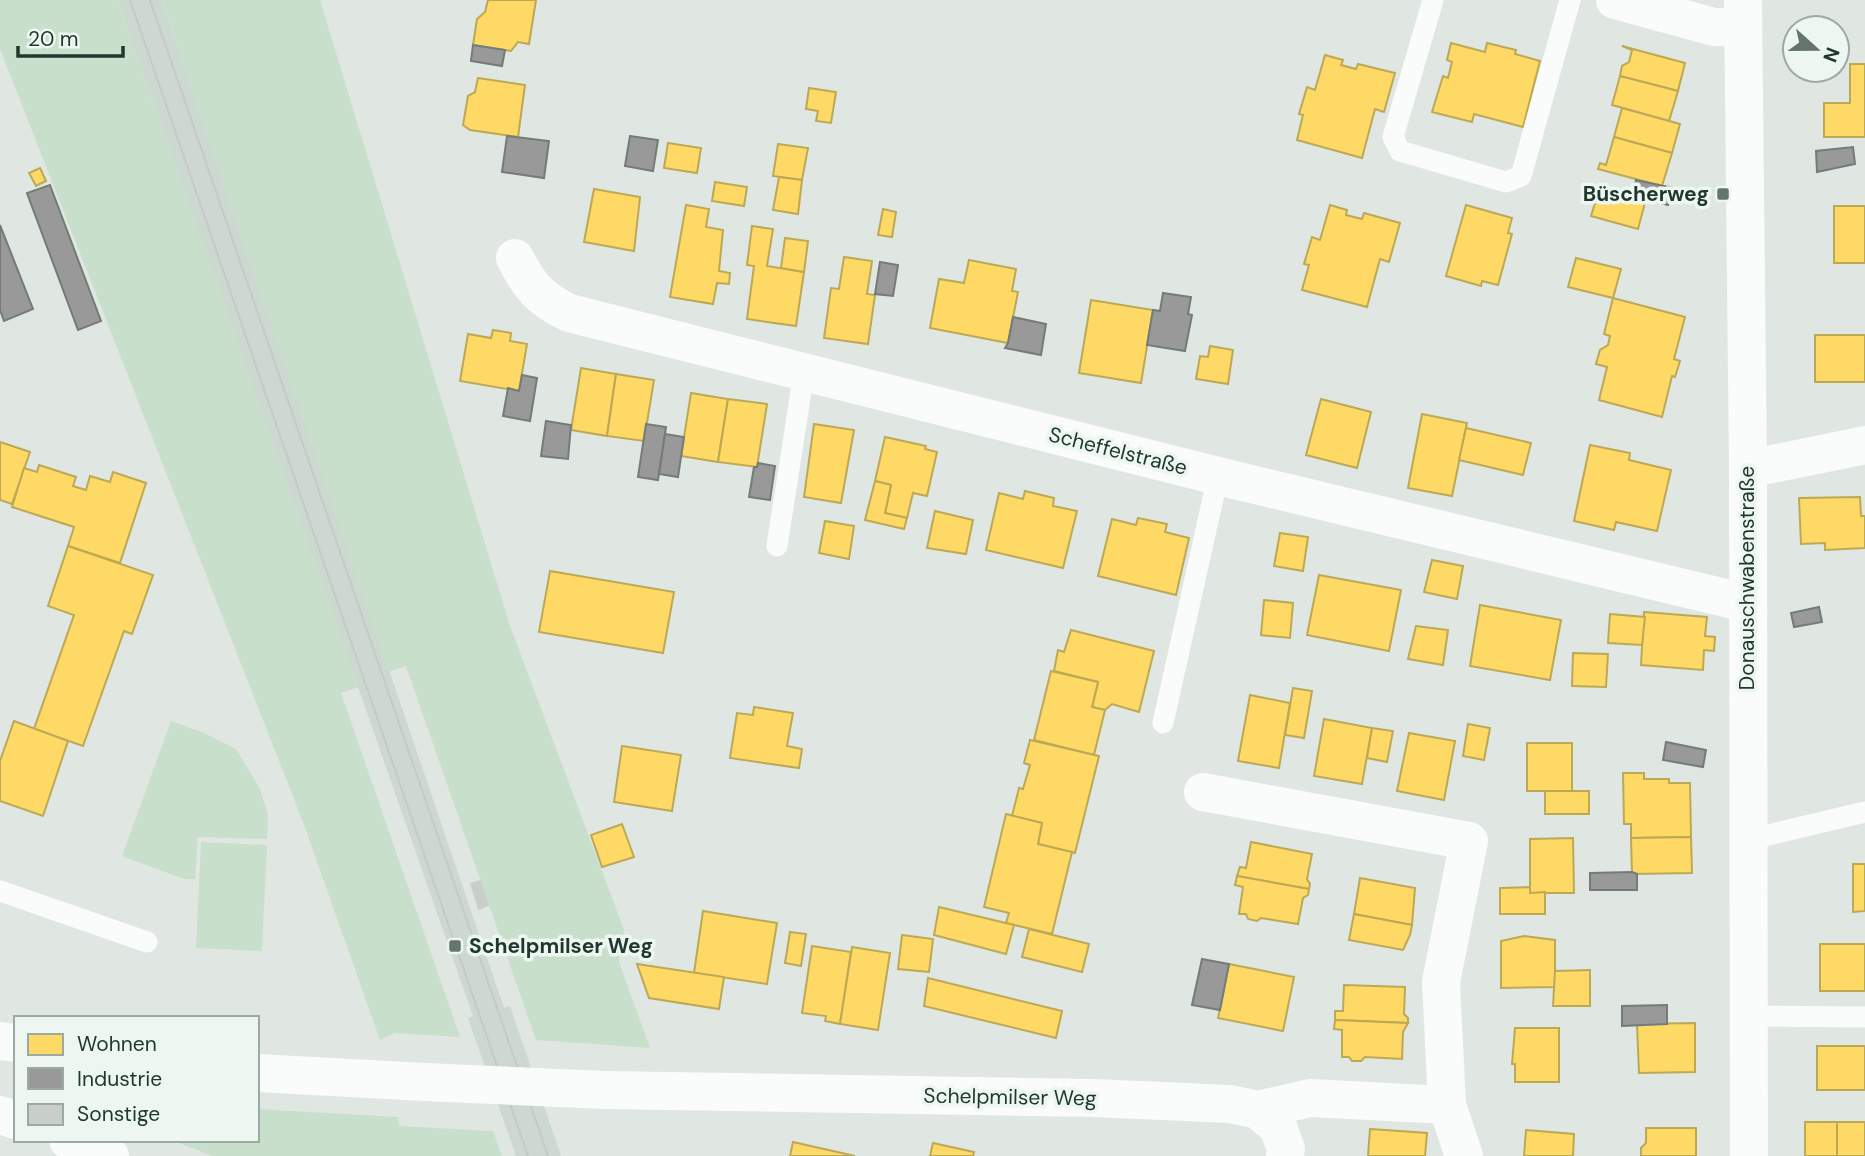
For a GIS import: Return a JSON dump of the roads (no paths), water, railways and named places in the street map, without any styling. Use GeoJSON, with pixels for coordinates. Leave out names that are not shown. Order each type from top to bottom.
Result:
{"type":"FeatureCollection","features":[{"type":"Feature","properties":{"kind":"street"},"geometry":{"type":"LineString","coordinates":[[1615,0],[1714,27],[1743,13]]}},
{"type":"Feature","properties":{"kind":"street","name":"Donauschwabenstraße"},"geometry":{"type":"LineString","coordinates":[[1743,13],[1748,469],[1746,603],[1749,1156]]}},
{"type":"Feature","properties":{"kind":"street","name":"Scheffelstraße"},"geometry":{"type":"LineString","coordinates":[[515,258],[531,286],[548,303],[569,313],[1218,476],[1746,603]]}},
{"type":"Feature","properties":{"kind":"street"},"geometry":{"type":"LineString","coordinates":[[1748,469],[1865,445]]}},
{"type":"Feature","properties":{"kind":"street"},"geometry":{"type":"LineString","coordinates":[[1203,792],[1469,841],[1441,982],[1447,1105],[1464,1156]]}},
{"type":"Feature","properties":{"kind":"street","name":"Schelpmilser Weg"},"geometry":{"type":"LineString","coordinates":[[259,1073],[605,1090],[1094,1098],[1230,1104],[1258,1110],[1310,1098],[1447,1105]]}},
{"type":"Feature","properties":{"kind":"street"},"geometry":{"type":"LineString","coordinates":[[1258,1110],[1278,1127],[1286,1149],[1285,1156]]}},
{"type":"Feature","properties":{"kind":"street"},"geometry":{"type":"LineString","coordinates":[[73,1142],[110,1156]]}},
{"type":"Feature","properties":{"kind":"lane"},"geometry":{"type":"LineString","coordinates":[[1433,0],[1393,137],[1400,150],[1506,182],[1521,176],[1570,0]]}},
{"type":"Feature","properties":{"kind":"lane"},"geometry":{"type":"LineString","coordinates":[[777,546],[804,372]]}},
{"type":"Feature","properties":{"kind":"lane"},"geometry":{"type":"LineString","coordinates":[[1163,723],[1218,476]]}},
{"type":"Feature","properties":{"kind":"lane"},"geometry":{"type":"LineString","coordinates":[[1748,840],[1865,813]]}},
{"type":"Feature","properties":{"kind":"lane"},"geometry":{"type":"LineString","coordinates":[[0,891],[147,942]]}},
{"type":"Feature","properties":{"kind":"lane"},"geometry":{"type":"LineString","coordinates":[[1748,1016],[1865,1017]]}},
{"type":"Feature","properties":{"kind":"tram line"},"geometry":{"type":"LineString","coordinates":[[130,0],[528,1156]]}},
{"type":"Feature","properties":{"kind":"tram line"},"geometry":{"type":"LineString","coordinates":[[150,0],[548,1156]]}},
{"type":"Feature","properties":{"kind":"place","name":"Büscherweg"},"geometry":{"type":"Point","coordinates":[1723,194]}},
{"type":"Feature","properties":{"kind":"place","name":"Schelpmilser Weg"},"geometry":{"type":"Point","coordinates":[455,946]}}]}
